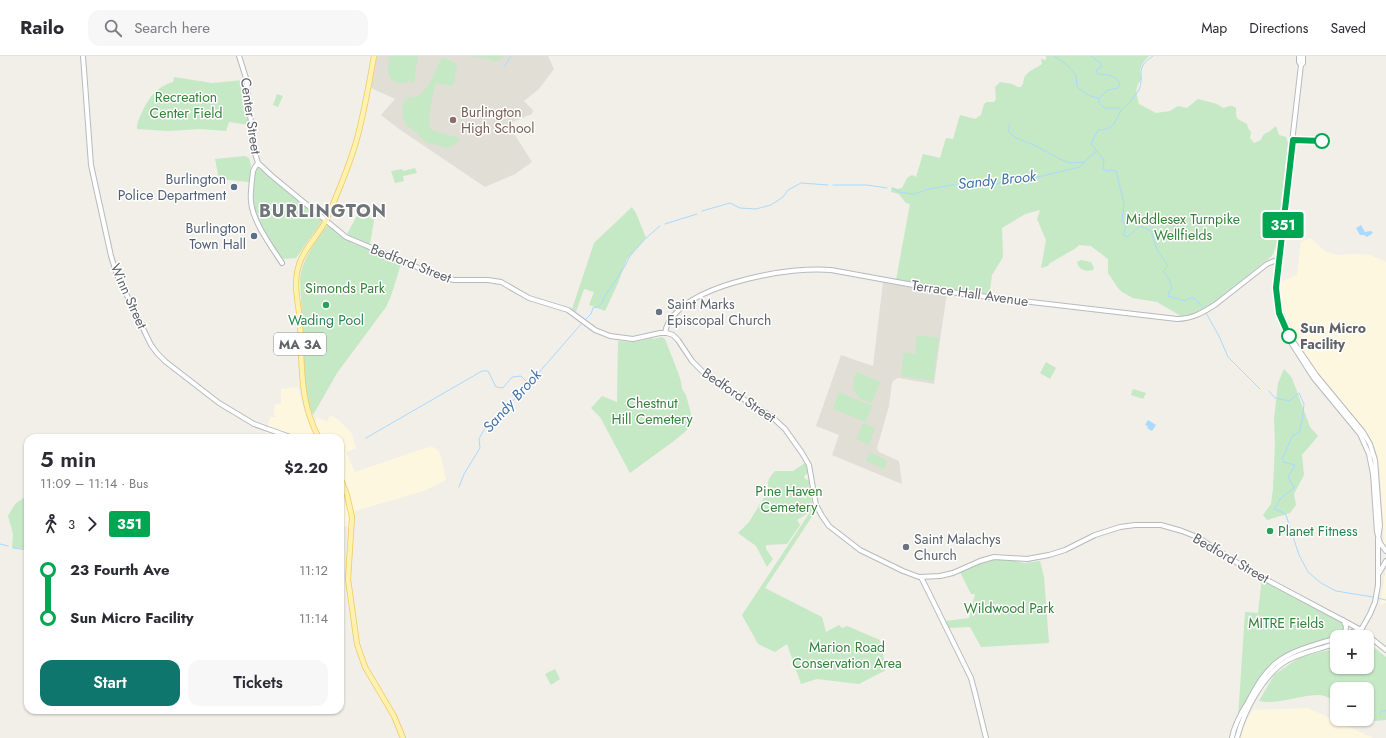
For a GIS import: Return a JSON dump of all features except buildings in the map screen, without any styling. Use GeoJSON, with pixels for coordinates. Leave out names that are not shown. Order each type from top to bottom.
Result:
{"type":"FeatureCollection","features":[{"type":"Feature","properties":{"kind":"main road","name":"Winn Street"},"geometry":{"type":"LineString","coordinates":[[83,56],[91,165],[113,263],[118,278],[153,347],[168,364],[223,405],[254,424],[283,434]]}},
{"type":"Feature","properties":{"kind":"main road","name":"Center Street"},"geometry":{"type":"LineString","coordinates":[[239,56],[246,78],[254,153],[258,163],[254,167],[253,171],[251,197],[252,207],[264,234],[282,263]]}},
{"type":"Feature","properties":{"kind":"main road","name":"MA 3A"},"geometry":{"type":"LineString","coordinates":[[316,434],[303,388],[296,284],[298,270],[302,257],[326,220],[356,142],[374,56]]}},
{"type":"Feature","properties":{"kind":"main road"},"geometry":{"type":"LineString","coordinates":[[1300,56],[1299,62],[1301,65]]}},
{"type":"Feature","properties":{"kind":"main road"},"geometry":{"type":"LineString","coordinates":[[1304,56],[1303,63],[1301,65],[1278,262],[1276,300],[1280,317],[1289,336],[1319,379],[1360,428],[1370,444],[1376,460],[1380,526],[1378,539],[1379,574],[1375,602],[1361,630]]}},
{"type":"Feature","properties":{"kind":"main road","name":"Bedford Street"},"geometry":{"type":"LineString","coordinates":[[258,163],[274,178],[349,239],[443,278],[454,280],[488,280],[501,282],[529,298],[568,310],[595,330],[607,335],[633,339],[657,333],[673,335],[692,361],[703,372],[716,382],[771,416],[785,429],[809,465],[816,505],[829,526],[860,550],[903,572],[921,577],[946,575],[994,557],[1027,559],[1044,556],[1065,550],[1101,533],[1120,527],[1135,525],[1161,525],[1197,537],[1250,571],[1343,619],[1361,630]]}},
{"type":"Feature","properties":{"kind":"main road","name":"Terrace Hall Avenue"},"geometry":{"type":"LineString","coordinates":[[665,333],[667,324],[679,309],[692,300],[710,291],[741,281],[800,270],[831,270],[963,294],[1177,319],[1190,318],[1207,310],[1220,302],[1267,264],[1272,261],[1278,262]]}},
{"type":"Feature","properties":{"kind":"main road"},"geometry":{"type":"LineString","coordinates":[[344,487],[352,517],[348,574],[357,644],[365,667],[394,716],[403,738]]}},
{"type":"Feature","properties":{"kind":"main road"},"geometry":{"type":"LineString","coordinates":[[1378,539],[1386,551]]}},
{"type":"Feature","properties":{"kind":"main road"},"geometry":{"type":"LineString","coordinates":[[1379,574],[1386,562]]}},
{"type":"Feature","properties":{"kind":"main road"},"geometry":{"type":"LineString","coordinates":[[921,577],[970,678],[976,693],[986,738]]}},
{"type":"Feature","properties":{"kind":"main road"},"geometry":{"type":"LineString","coordinates":[[1343,619],[1346,626],[1345,630]]}},
{"type":"Feature","properties":{"kind":"main road"},"geometry":{"type":"LineString","coordinates":[[1232,738],[1238,718],[1256,687],[1279,661],[1301,650],[1330,640]]}},
{"type":"Feature","properties":{"kind":"main road","name":"Bedford Street"},"geometry":{"type":"LineString","coordinates":[[1374,640],[1386,650]]}},
{"type":"Feature","properties":{"kind":"main road"},"geometry":{"type":"LineString","coordinates":[[1237,738],[1243,719],[1265,680],[1273,672],[1287,660],[1330,645]]}},
{"type":"Feature","properties":{"kind":"shaded area","name":"Burlington High School"},"geometry":{"type":"Polygon","coordinates":[[[377,56],[548,56],[554,69],[539,89],[524,101],[533,110],[532,114],[508,124],[532,162],[515,174],[485,187],[399,129],[381,115],[395,99],[371,88],[377,56]]]}},
{"type":"Feature","properties":{"kind":"shaded area"},"geometry":{"type":"Polygon","coordinates":[[[1310,238],[1325,251],[1333,254],[1370,255],[1386,262],[1386,548],[1384,544],[1380,471],[1377,454],[1371,439],[1310,362],[1296,339],[1281,303],[1280,282],[1297,275],[1301,242],[1310,238]]]}},
{"type":"Feature","properties":{"kind":"shaded area"},"geometry":{"type":"Polygon","coordinates":[[[883,282],[947,294],[934,384],[898,378],[892,383],[889,406],[877,448],[879,452],[899,461],[902,484],[832,455],[839,435],[816,426],[841,355],[873,366],[883,282]]]}},
{"type":"Feature","properties":{"kind":"shaded area"},"geometry":{"type":"Polygon","coordinates":[[[298,387],[304,411],[312,428],[317,417],[327,422],[330,415],[339,420],[352,434],[356,448],[346,452],[355,472],[431,446],[440,453],[446,480],[424,491],[355,511],[355,525],[349,527],[344,526],[344,434],[266,434],[270,417],[277,417],[274,415],[274,405],[281,403],[281,389],[298,387]]]}},
{"type":"Feature","properties":{"kind":"shaded area"},"geometry":{"type":"Polygon","coordinates":[[[1386,567],[1386,603],[1380,605],[1386,567]]]}},
{"type":"Feature","properties":{"kind":"shaded area"},"geometry":{"type":"Polygon","coordinates":[[[1308,708],[1330,718],[1330,726],[1347,726],[1373,738],[1240,738],[1246,722],[1253,710],[1308,708]]]}},
{"type":"Feature","properties":{"kind":"green space"},"geometry":{"type":"Polygon","coordinates":[[[390,56],[418,56],[414,83],[411,83],[411,80],[404,83],[397,83],[391,79],[388,70],[390,56]]]}},
{"type":"Feature","properties":{"kind":"green space"},"geometry":{"type":"Polygon","coordinates":[[[466,56],[504,56],[493,62],[492,60],[484,58],[466,56]]]}},
{"type":"Feature","properties":{"kind":"green space","name":"Middlesex Turnpike Wellfields"},"geometry":{"type":"Polygon","coordinates":[[[1046,56],[1149,56],[1140,69],[1142,78],[1136,91],[1139,104],[1156,113],[1170,111],[1178,106],[1187,108],[1198,99],[1217,104],[1223,108],[1233,106],[1236,108],[1237,118],[1247,124],[1251,132],[1250,138],[1254,143],[1261,140],[1264,134],[1276,126],[1279,135],[1286,137],[1288,143],[1276,246],[1272,256],[1213,303],[1202,310],[1181,316],[1157,302],[1133,298],[1122,292],[1108,273],[1108,259],[1091,246],[1079,245],[1050,263],[1048,266],[1041,268],[1046,240],[1037,219],[1040,210],[1025,214],[1002,228],[1003,257],[992,275],[989,296],[896,280],[910,204],[906,203],[899,194],[891,192],[892,187],[897,189],[902,188],[907,178],[912,175],[916,177],[923,154],[940,158],[946,138],[953,139],[960,115],[975,119],[981,115],[984,104],[987,102],[994,102],[996,99],[995,87],[1000,82],[1021,87],[1025,76],[1042,64],[1041,59],[1046,60],[1046,56]]]}},
{"type":"Feature","properties":{"kind":"green space"},"geometry":{"type":"Polygon","coordinates":[[[442,57],[457,64],[454,84],[451,86],[436,83],[430,108],[429,121],[431,130],[459,138],[457,143],[449,148],[427,143],[406,125],[402,106],[405,100],[410,97],[418,96],[423,92],[430,83],[442,57]]]}},
{"type":"Feature","properties":{"kind":"green space","name":"Recreation Center Field"},"geometry":{"type":"Polygon","coordinates":[[[174,77],[212,83],[244,80],[249,125],[229,122],[226,131],[200,129],[168,131],[137,129],[139,119],[148,100],[158,89],[173,82],[174,77]]]}},
{"type":"Feature","properties":{"kind":"green space"},"geometry":{"type":"Polygon","coordinates":[[[277,94],[283,96],[278,107],[273,105],[277,94]]]}},
{"type":"Feature","properties":{"kind":"green space"},"geometry":{"type":"Polygon","coordinates":[[[245,156],[249,158],[251,166],[249,182],[219,179],[215,159],[245,156]]]}},
{"type":"Feature","properties":{"kind":"green space"},"geometry":{"type":"Polygon","coordinates":[[[258,167],[322,220],[296,258],[282,259],[265,232],[255,210],[253,191],[255,170],[258,167]]]}},
{"type":"Feature","properties":{"kind":"green space"},"geometry":{"type":"Polygon","coordinates":[[[415,168],[417,173],[403,176],[404,181],[395,183],[391,171],[402,169],[403,171],[415,168]]]}},
{"type":"Feature","properties":{"kind":"green space"},"geometry":{"type":"Polygon","coordinates":[[[632,207],[646,238],[627,259],[605,311],[589,305],[594,292],[584,289],[576,312],[572,309],[594,243],[632,207]]]}},
{"type":"Feature","properties":{"kind":"green space"},"geometry":{"type":"Polygon","coordinates":[[[359,212],[374,220],[370,244],[347,234],[359,212]]]}},
{"type":"Feature","properties":{"kind":"green space","name":"Simonds Park"},"geometry":{"type":"Polygon","coordinates":[[[328,226],[354,244],[386,255],[401,264],[386,307],[337,373],[313,415],[309,406],[305,382],[300,279],[303,265],[309,252],[317,239],[328,226]]]}},
{"type":"Feature","properties":{"kind":"green space"},"geometry":{"type":"Polygon","coordinates":[[[1081,260],[1091,262],[1094,268],[1093,270],[1087,271],[1081,269],[1077,262],[1081,260]]]}},
{"type":"Feature","properties":{"kind":"green space"},"geometry":{"type":"Polygon","coordinates":[[[917,335],[939,338],[933,381],[901,376],[904,352],[915,354],[917,335]]]}},
{"type":"Feature","properties":{"kind":"green space","name":"Chestnut Hill Cemetery"},"geometry":{"type":"Polygon","coordinates":[[[662,337],[665,339],[679,375],[682,389],[686,395],[691,414],[691,422],[687,430],[674,441],[630,473],[600,417],[591,408],[602,396],[617,402],[618,341],[635,342],[662,337]]]}},
{"type":"Feature","properties":{"kind":"green space"},"geometry":{"type":"Polygon","coordinates":[[[1046,362],[1056,368],[1050,379],[1040,373],[1046,362]]]}},
{"type":"Feature","properties":{"kind":"green space"},"geometry":{"type":"Polygon","coordinates":[[[1284,369],[1292,378],[1310,427],[1318,436],[1302,455],[1304,475],[1294,494],[1296,505],[1290,513],[1267,520],[1263,515],[1271,504],[1275,442],[1274,419],[1278,383],[1284,369]]]}},
{"type":"Feature","properties":{"kind":"green space"},"geometry":{"type":"Polygon","coordinates":[[[857,372],[880,382],[872,403],[859,398],[853,388],[854,378],[857,372]]]}},
{"type":"Feature","properties":{"kind":"green space"},"geometry":{"type":"Polygon","coordinates":[[[1133,389],[1146,393],[1143,399],[1131,395],[1133,389]]]}},
{"type":"Feature","properties":{"kind":"green space"},"geometry":{"type":"Polygon","coordinates":[[[839,392],[872,406],[866,422],[833,409],[839,392]]]}},
{"type":"Feature","properties":{"kind":"green space"},"geometry":{"type":"Polygon","coordinates":[[[863,423],[875,428],[869,445],[856,439],[863,423]]]}},
{"type":"Feature","properties":{"kind":"green space"},"geometry":{"type":"Polygon","coordinates":[[[870,452],[887,461],[884,469],[866,461],[870,452]]]}},
{"type":"Feature","properties":{"kind":"green space","name":"Marion Road Conservation Area"},"geometry":{"type":"Polygon","coordinates":[[[805,463],[808,473],[804,476],[805,479],[809,480],[812,504],[815,512],[765,588],[822,617],[826,632],[839,625],[842,628],[847,626],[880,640],[886,670],[859,684],[817,679],[801,684],[787,644],[775,652],[758,644],[742,615],[810,512],[797,520],[800,525],[787,544],[766,545],[766,549],[773,559],[767,567],[756,546],[738,533],[749,522],[769,490],[769,480],[775,471],[793,471],[805,463]]]}},
{"type":"Feature","properties":{"kind":"green space"},"geometry":{"type":"Polygon","coordinates":[[[24,498],[24,549],[12,548],[13,534],[8,516],[15,504],[24,498]]]}},
{"type":"Feature","properties":{"kind":"green space","name":"Wildwood Park"},"geometry":{"type":"Polygon","coordinates":[[[999,559],[1024,563],[1040,561],[1044,577],[1049,643],[981,647],[970,627],[948,628],[945,621],[969,618],[975,594],[971,594],[960,572],[987,561],[999,559]]]}},
{"type":"Feature","properties":{"kind":"green space","name":"MITRE Fields"},"geometry":{"type":"Polygon","coordinates":[[[1262,577],[1343,619],[1346,630],[1330,630],[1330,639],[1290,655],[1273,666],[1262,678],[1238,718],[1245,612],[1258,613],[1262,577]]]}},
{"type":"Feature","properties":{"kind":"green space","name":"MITRE Fields"},"geometry":{"type":"Polygon","coordinates":[[[1374,648],[1386,657],[1386,720],[1374,721],[1374,682],[1330,682],[1330,698],[1326,696],[1312,695],[1274,702],[1259,701],[1274,675],[1300,657],[1330,650],[1330,674],[1374,674],[1374,648]]]}},
{"type":"Feature","properties":{"kind":"green space"},"geometry":{"type":"Polygon","coordinates":[[[555,669],[560,679],[551,685],[545,674],[555,669]]]}},
{"type":"Feature","properties":{"kind":"water"},"geometry":{"type":"Polygon","coordinates":[[[1361,225],[1365,232],[1371,231],[1373,233],[1367,237],[1360,235],[1356,228],[1361,225]]]}},
{"type":"Feature","properties":{"kind":"water"},"geometry":{"type":"Polygon","coordinates":[[[1148,420],[1156,425],[1152,431],[1145,425],[1148,420]]]}},
{"type":"Feature","properties":{"kind":"waterway"},"geometry":{"type":"LineString","coordinates":[[504,67],[511,56]]}},
{"type":"Feature","properties":{"kind":"waterway"},"geometry":{"type":"LineString","coordinates":[[1054,56],[1066,64],[1076,75],[1077,87],[1087,94],[1099,98]]}},
{"type":"Feature","properties":{"kind":"waterway"},"geometry":{"type":"LineString","coordinates":[[1091,56],[1101,63],[1101,67],[1096,70],[1098,74],[1114,77],[1120,85],[1118,88],[1108,90],[1099,98],[1099,103],[1104,108],[1119,108],[1121,110],[1113,125],[1107,129],[1098,130],[1091,144],[1104,160],[1103,169],[1107,171],[1116,171],[1124,203],[1122,221],[1126,226],[1123,235],[1127,237],[1140,226],[1151,231],[1157,250],[1168,266],[1163,271],[1169,279],[1172,289],[1168,296],[1185,301],[1190,298],[1194,298],[1202,306]]}},
{"type":"Feature","properties":{"kind":"waterway"},"geometry":{"type":"LineString","coordinates":[[1122,110],[1139,90],[1141,85],[1142,68],[1147,60],[1153,56]]}},
{"type":"Feature","properties":{"kind":"waterway"},"geometry":{"type":"LineString","coordinates":[[1010,124],[1008,131],[1016,138],[1034,145],[1070,163],[1084,162]]}},
{"type":"Feature","properties":{"kind":"waterway","name":"Sandy Brook"},"geometry":{"type":"LineString","coordinates":[[892,188],[899,192],[914,194],[929,189],[953,185],[988,185],[1025,180],[1080,167],[1097,151]]}},
{"type":"Feature","properties":{"kind":"waterway","name":"Sandy Brook"},"geometry":{"type":"LineString","coordinates":[[702,211],[730,203],[740,208],[756,209],[771,205],[783,197],[788,190],[801,183],[828,185]]}},
{"type":"Feature","properties":{"kind":"waterway","name":"Sandy Brook"},"geometry":{"type":"LineString","coordinates":[[833,185],[867,185],[887,188]]}},
{"type":"Feature","properties":{"kind":"waterway","name":"Sandy Brook"},"geometry":{"type":"LineString","coordinates":[[665,224],[697,214]]}},
{"type":"Feature","properties":{"kind":"waterway","name":"Sandy Brook"},"geometry":{"type":"LineString","coordinates":[[586,319],[591,314],[593,308],[598,307],[601,304],[630,256],[645,239],[660,226]]}},
{"type":"Feature","properties":{"kind":"waterway"},"geometry":{"type":"LineString","coordinates":[[1206,313],[1219,336],[1228,357],[1260,389]]}},
{"type":"Feature","properties":{"kind":"waterway","name":"Sandy Brook"},"geometry":{"type":"LineString","coordinates":[[459,487],[464,474],[480,448],[479,439],[488,425],[514,400],[525,386],[529,384],[531,378],[535,377],[582,323]]}},
{"type":"Feature","properties":{"kind":"waterway"},"geometry":{"type":"LineString","coordinates":[[366,438],[482,371],[488,371],[496,387],[503,388],[512,377],[521,376],[529,384]]}},
{"type":"Feature","properties":{"kind":"waterway"},"geometry":{"type":"LineString","coordinates":[[1269,391],[1275,398],[1289,401],[1299,393],[1304,404],[1299,433],[1293,435],[1283,457],[1283,462],[1295,465],[1288,477],[1294,488],[1281,498],[1274,509],[1286,515],[1299,555],[1308,572],[1321,583],[1336,591],[1373,597]]}},
{"type":"Feature","properties":{"kind":"waterway"},"geometry":{"type":"LineString","coordinates":[[0,544],[8,546]]}},
{"type":"Feature","properties":{"kind":"waterway"},"geometry":{"type":"LineString","coordinates":[[13,548],[24,549]]}},
{"type":"Feature","properties":{"kind":"waterway"},"geometry":{"type":"LineString","coordinates":[[1377,598],[1386,600]]}},
{"type":"Feature","properties":{"kind":"waterway"},"geometry":{"type":"LineString","coordinates":[[1380,714],[1382,710],[1386,711]]}},
{"type":"Feature","properties":{"kind":"bus line","name":"351"},"geometry":{"type":"LineString","coordinates":[[1289,336],[1279,313],[1276,300],[1276,288],[1293,140],[1322,141]]}},
{"type":"Feature","properties":{"kind":"place","name":"Burlington High School"},"geometry":{"type":"Point","coordinates":[453,120]}},
{"type":"Feature","properties":{"kind":"place","name":"Burlington Police Department"},"geometry":{"type":"Point","coordinates":[234,187]}},
{"type":"Feature","properties":{"kind":"place","name":"Burlington Town Hall"},"geometry":{"type":"Point","coordinates":[254,236]}},
{"type":"Feature","properties":{"kind":"place","name":"Wading Pool"},"geometry":{"type":"Point","coordinates":[326,305]}},
{"type":"Feature","properties":{"kind":"place","name":"Saint Marks Episcopal Church"},"geometry":{"type":"Point","coordinates":[659,312]}},
{"type":"Feature","properties":{"kind":"place","name":"Sun Micro Facility"},"geometry":{"type":"Point","coordinates":[1289,336]}},
{"type":"Feature","properties":{"kind":"place","name":"Planet Fitness"},"geometry":{"type":"Point","coordinates":[1270,531]}},
{"type":"Feature","properties":{"kind":"place","name":"Saint Malachys Church"},"geometry":{"type":"Point","coordinates":[906,547]}},
{"type":"Feature","properties":{"kind":"district","name":"BURLINGTON"},"geometry":{"type":"Point","coordinates":[323,211]}},
{"type":"Feature","properties":{"kind":"park label","name":"Pine Haven Cemetery"},"geometry":{"type":"Point","coordinates":[789,500]}}]}
